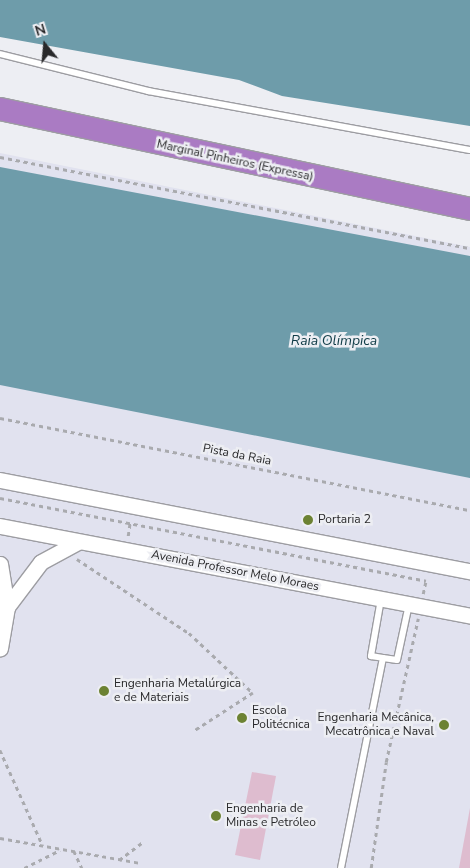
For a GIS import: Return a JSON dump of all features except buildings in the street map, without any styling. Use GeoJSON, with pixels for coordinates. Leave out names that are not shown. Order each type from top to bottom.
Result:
{"type":"FeatureCollection","features":[{"type":"Feature","properties":{"kind":"highway","name":"Marginal Pinheiros (Expressa)"},"geometry":{"type":"LineString","coordinates":[[0,109],[470,209]]}},
{"type":"Feature","properties":{"kind":"street"},"geometry":{"type":"LineString","coordinates":[[0,480],[470,570]]}},
{"type":"Feature","properties":{"kind":"street","name":"Avenida Professor Melo Moraes"},"geometry":{"type":"LineString","coordinates":[[0,526],[470,616]]}},
{"type":"Feature","properties":{"kind":"street"},"geometry":{"type":"LineString","coordinates":[[7,607],[42,562],[78,542]]}},
{"type":"Feature","properties":{"kind":"street"},"geometry":{"type":"LineString","coordinates":[[0,564],[7,607],[0,648]]}},
{"type":"Feature","properties":{"kind":"lane"},"geometry":{"type":"LineString","coordinates":[[0,54],[148,91],[470,150]]}},
{"type":"Feature","properties":{"kind":"lane"},"geometry":{"type":"LineString","coordinates":[[380,599],[371,656],[397,660],[415,606]]}},
{"type":"Feature","properties":{"kind":"lane"},"geometry":{"type":"LineString","coordinates":[[341,868],[383,658]]}},
{"type":"Feature","properties":{"kind":"path"},"geometry":{"type":"LineString","coordinates":[[0,157],[470,248]]}},
{"type":"Feature","properties":{"kind":"path","name":"Pista da Raia"},"geometry":{"type":"LineString","coordinates":[[0,418],[470,510]]}},
{"type":"Feature","properties":{"kind":"path"},"geometry":{"type":"LineString","coordinates":[[0,498],[426,581]]}},
{"type":"Feature","properties":{"kind":"path"},"geometry":{"type":"LineString","coordinates":[[126,550],[133,505]]}},
{"type":"Feature","properties":{"kind":"path"},"geometry":{"type":"LineString","coordinates":[[63,550],[189,633],[254,693],[194,731]]}},
{"type":"Feature","properties":{"kind":"path"},"geometry":{"type":"LineString","coordinates":[[371,868],[386,762],[415,606]]}},
{"type":"Feature","properties":{"kind":"path"},"geometry":{"type":"LineString","coordinates":[[0,750],[43,846]]}},
{"type":"Feature","properties":{"kind":"path"},"geometry":{"type":"LineString","coordinates":[[0,838],[140,863]]}},
{"type":"Feature","properties":{"kind":"path"},"geometry":{"type":"LineString","coordinates":[[119,860],[144,841]]}},
{"type":"Feature","properties":{"kind":"path"},"geometry":{"type":"LineString","coordinates":[[24,868],[61,849]]}},
{"type":"Feature","properties":{"kind":"path"},"geometry":{"type":"LineString","coordinates":[[74,851],[82,868]]}},
{"type":"Feature","properties":{"kind":"shaded area"},"geometry":{"type":"Polygon","coordinates":[[[0,153],[470,247],[470,868],[0,868],[0,153]]]}},
{"type":"Feature","properties":{"kind":"shaded area"},"geometry":{"type":"Polygon","coordinates":[[[252,772],[276,776],[260,860],[235,855],[252,772]]]}},
{"type":"Feature","properties":{"kind":"shaded area"},"geometry":{"type":"Polygon","coordinates":[[[470,808],[470,868],[459,868],[470,808]]]}},
{"type":"Feature","properties":{"kind":"water"},"geometry":{"type":"Polygon","coordinates":[[[0,0],[470,0],[470,126],[282,96],[239,80],[0,37],[0,0]]]}},
{"type":"Feature","properties":{"kind":"water","name":"Raia Olímpica"},"geometry":{"type":"Polygon","coordinates":[[[0,167],[470,256],[470,478],[0,385],[0,167]]]}},
{"type":"Feature","properties":{"kind":"place","name":"Portaria 2"},"geometry":{"type":"Point","coordinates":[308,520]}},
{"type":"Feature","properties":{"kind":"place","name":"Engenharia Metalúrgica e de Materiais"},"geometry":{"type":"Point","coordinates":[104,691]}},
{"type":"Feature","properties":{"kind":"place","name":"Escola Politécnica"},"geometry":{"type":"Point","coordinates":[242,718]}},
{"type":"Feature","properties":{"kind":"place","name":"Engenharia Mecânica, Mecatrônica e Naval"},"geometry":{"type":"Point","coordinates":[444,725]}},
{"type":"Feature","properties":{"kind":"place","name":"Engenharia de Minas e Petróleo"},"geometry":{"type":"Point","coordinates":[216,816]}}]}
